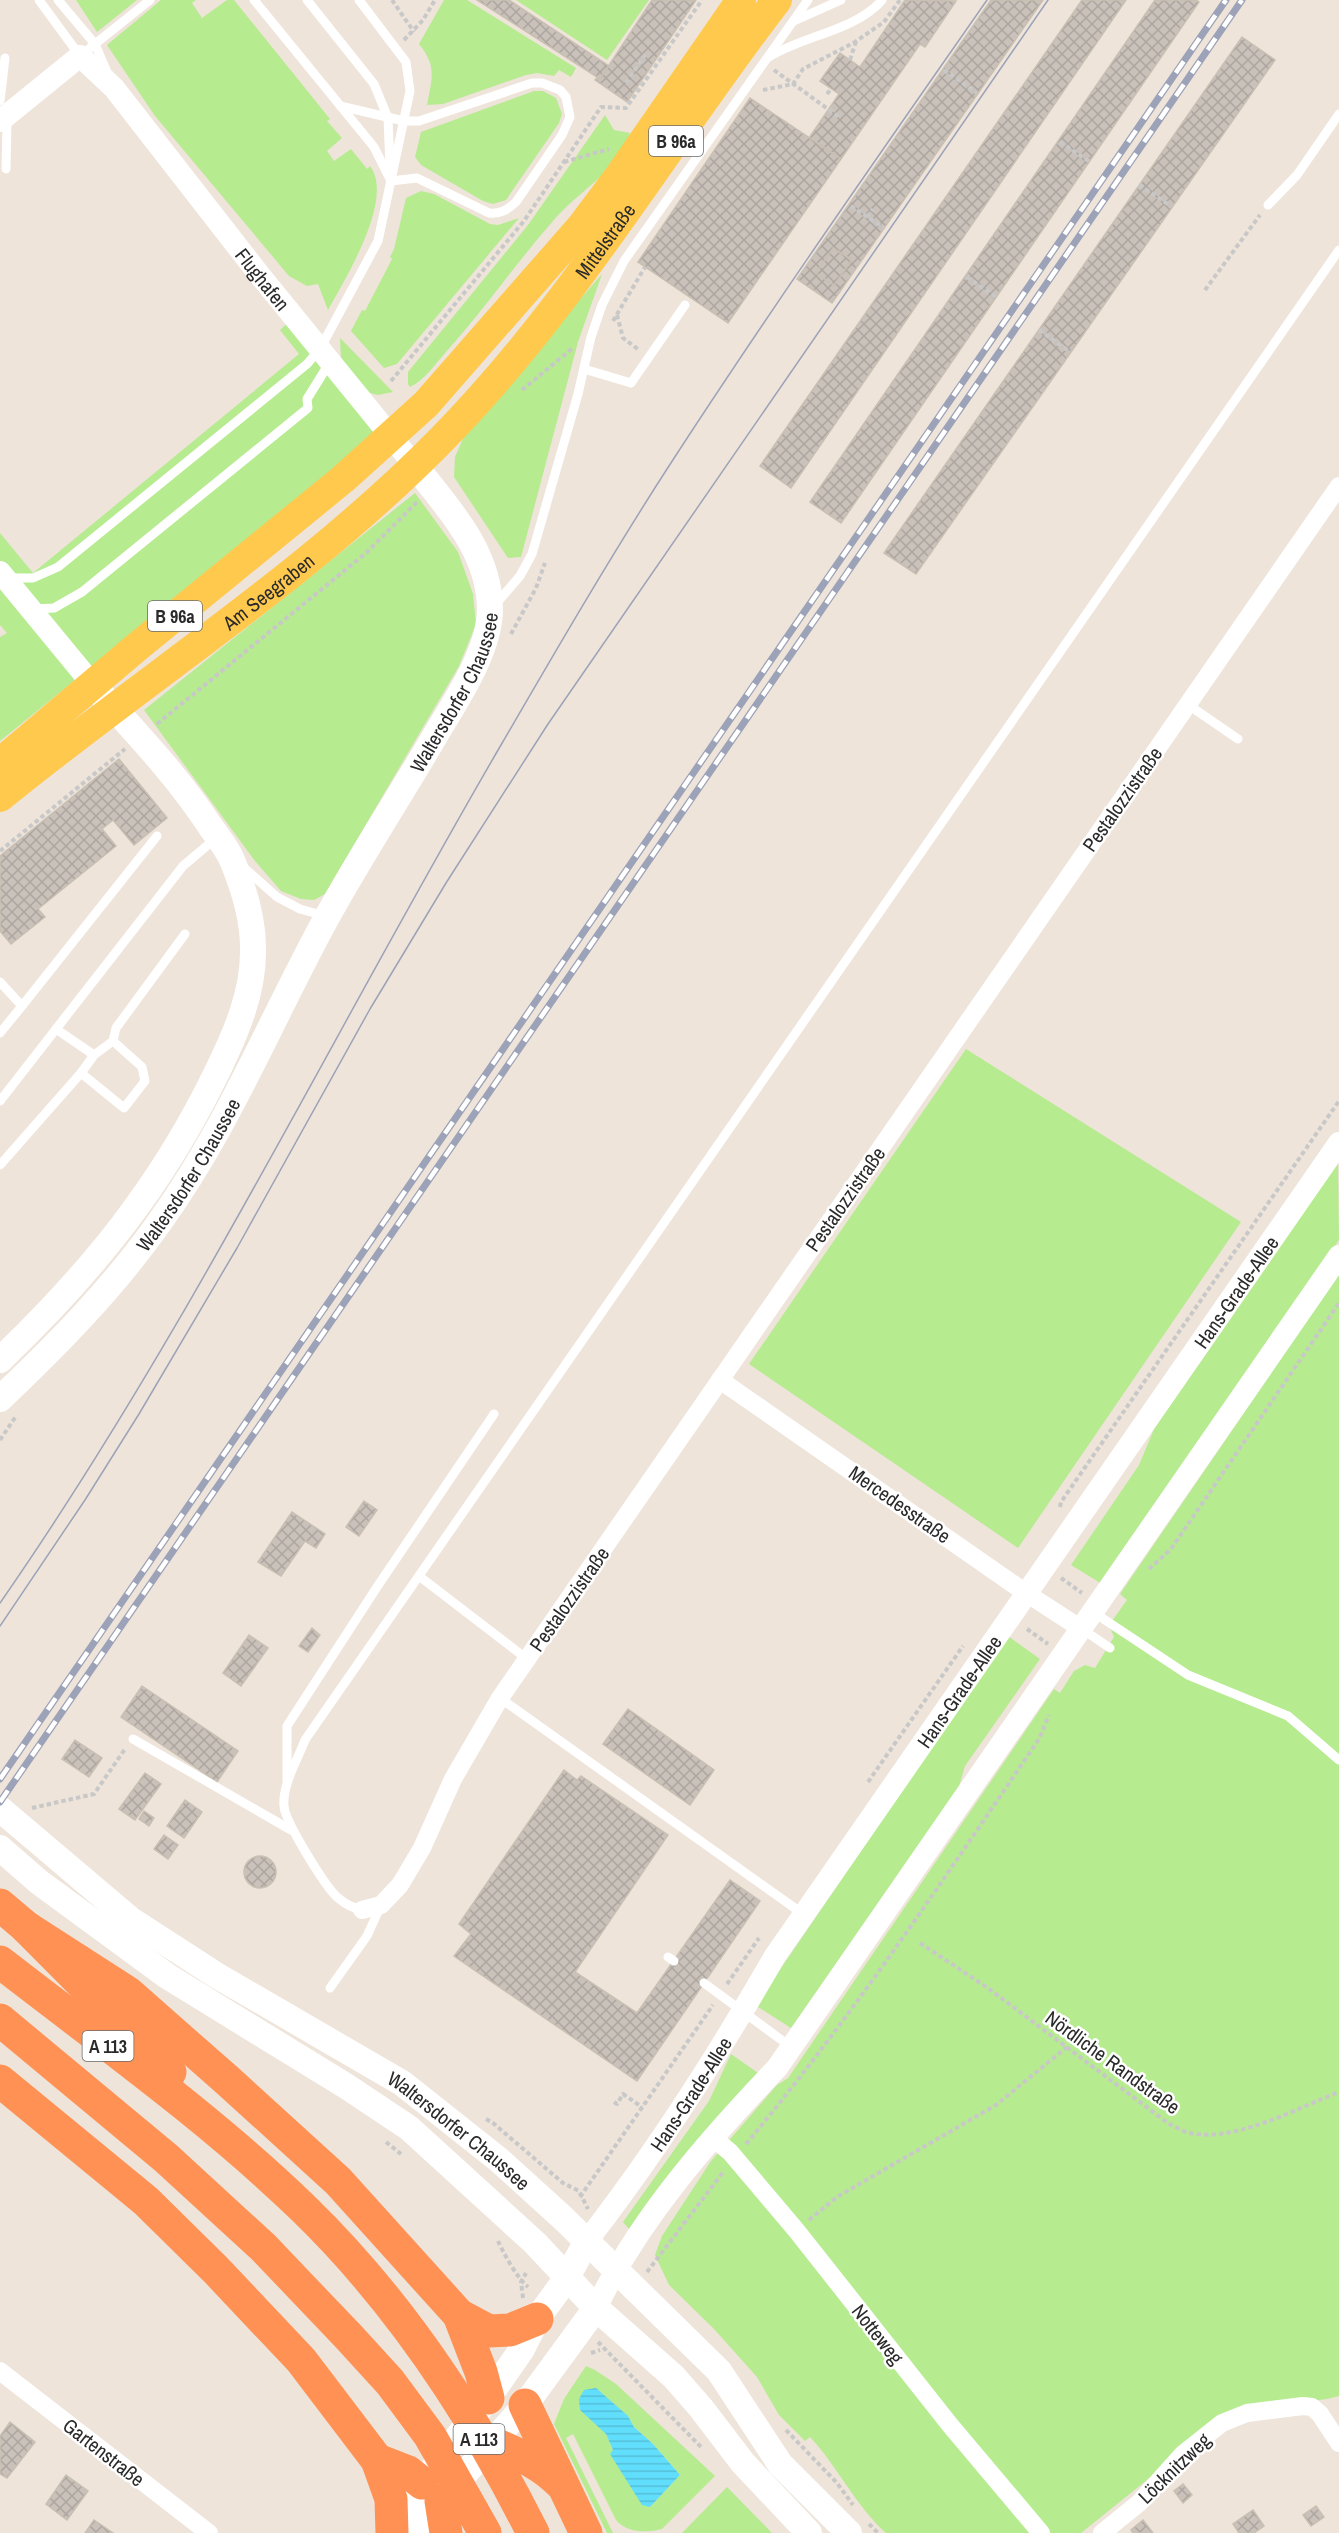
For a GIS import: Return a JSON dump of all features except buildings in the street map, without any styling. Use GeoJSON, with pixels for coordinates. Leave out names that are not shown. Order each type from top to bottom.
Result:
{"type":"FeatureCollection","features":[{"type":"Feature","properties":{"kind":"highway"},"geometry":{"type":"LineString","coordinates":[[0,1905],[26,1927],[193,2096],[217,2130]]}},
{"type":"Feature","properties":{"kind":"highway"},"geometry":{"type":"LineString","coordinates":[[26,1927],[127,1992],[227,2080],[338,2181],[459,2315],[489,2331],[510,2330],[537,2319]]}},
{"type":"Feature","properties":{"kind":"highway","name":"A 113"},"geometry":{"type":"LineString","coordinates":[[0,1962],[217,2130],[304,2209],[379,2290],[423,2346],[515,2498],[533,2533]]}},
{"type":"Feature","properties":{"kind":"highway","name":"A 113"},"geometry":{"type":"LineString","coordinates":[[0,2020],[166,2158],[263,2247],[348,2336],[390,2382],[430,2436],[485,2533]]}},
{"type":"Feature","properties":{"kind":"highway"},"geometry":{"type":"LineString","coordinates":[[0,2064],[127,2150],[166,2158]]}},
{"type":"Feature","properties":{"kind":"highway"},"geometry":{"type":"LineString","coordinates":[[0,2081],[146,2201],[216,2270],[301,2360],[377,2460],[391,2499],[394,2533]]}},
{"type":"Feature","properties":{"kind":"highway"},"geometry":{"type":"LineString","coordinates":[[459,2315],[481,2372],[488,2398]]}},
{"type":"Feature","properties":{"kind":"highway"},"geometry":{"type":"LineString","coordinates":[[525,2405],[586,2533]]}},
{"type":"Feature","properties":{"kind":"highway"},"geometry":{"type":"LineString","coordinates":[[493,2443],[549,2471],[565,2489]]}},
{"type":"Feature","properties":{"kind":"highway"},"geometry":{"type":"LineString","coordinates":[[377,2460],[408,2472],[439,2488],[446,2533]]}},
{"type":"Feature","properties":{"kind":"main road","name":"Mittelstraße"},"geometry":{"type":"LineString","coordinates":[[392,437],[442,387],[581,227],[620,175],[741,0]]}},
{"type":"Feature","properties":{"kind":"main road","name":"Mittelstraße"},"geometry":{"type":"LineString","coordinates":[[424,477],[784,11]]}},
{"type":"Feature","properties":{"kind":"main road","name":"Am Seegraben"},"geometry":{"type":"LineString","coordinates":[[0,763],[392,437]]}},
{"type":"Feature","properties":{"kind":"main road","name":"Am Seegraben"},"geometry":{"type":"LineString","coordinates":[[0,797],[72,738],[258,600],[371,507],[424,477]]}},
{"type":"Feature","properties":{"kind":"main road","name":"Waltersdorfer Chaussee"},"geometry":{"type":"LineString","coordinates":[[9,1406],[126,1268],[194,1171],[228,1113],[328,916],[455,702],[485,644],[490,611],[486,580],[474,546],[424,477]]}},
{"type":"Feature","properties":{"kind":"main road","name":"Waltersdorfer Chaussee"},"geometry":{"type":"LineString","coordinates":[[0,1360],[51,1311],[110,1244],[141,1202],[204,1099],[238,1028],[248,995],[254,947],[243,894],[232,858],[165,763],[133,746],[114,708],[93,685]]}},
{"type":"Feature","properties":{"kind":"main road","name":"Waltersdorfer Chaussee"},"geometry":{"type":"LineString","coordinates":[[0,1809],[23,1823],[131,1920],[216,1975],[402,2083],[499,2160],[587,2241],[719,2371],[780,2464],[849,2533]]}},
{"type":"Feature","properties":{"kind":"main road","name":"Waltersdorfer Chaussee"},"geometry":{"type":"LineString","coordinates":[[2,1850],[48,1889],[167,1976],[346,2086],[409,2128],[535,2243],[566,2279],[596,2308],[674,2377],[751,2472],[809,2533]]}},
{"type":"Feature","properties":{"kind":"main road"},"geometry":{"type":"LineString","coordinates":[[421,2533],[439,2488],[447,2448],[488,2398],[522,2349],[537,2319],[566,2279],[587,2241]]}},
{"type":"Feature","properties":{"kind":"main road"},"geometry":{"type":"LineString","coordinates":[[394,2533],[439,2488],[493,2443],[525,2405],[596,2308]]}},
{"type":"Feature","properties":{"kind":"main road"},"geometry":{"type":"LineString","coordinates":[[488,2398],[493,2443]]}},
{"type":"Feature","properties":{"kind":"main road"},"geometry":{"type":"LineString","coordinates":[[447,2448],[493,2443]]}},
{"type":"Feature","properties":{"kind":"street","name":"Flughafen"},"geometry":{"type":"LineString","coordinates":[[88,50],[114,88],[325,356],[424,477]]}},
{"type":"Feature","properties":{"kind":"street"},"geometry":{"type":"LineString","coordinates":[[2,112],[88,50]]}},
{"type":"Feature","properties":{"kind":"street","name":"Pestalozzistraße"},"geometry":{"type":"LineString","coordinates":[[381,1905],[400,1886],[422,1848],[453,1779],[500,1698],[1339,486]]}},
{"type":"Feature","properties":{"kind":"street"},"geometry":{"type":"LineString","coordinates":[[3,575],[93,685]]}},
{"type":"Feature","properties":{"kind":"street","name":"Hans-Grade-Allee"},"geometry":{"type":"LineString","coordinates":[[587,2241],[695,2089],[775,1956],[1339,1143]]}},
{"type":"Feature","properties":{"kind":"street","name":"Hans-Grade-Allee"},"geometry":{"type":"LineString","coordinates":[[596,2308],[632,2243],[713,2138],[777,2068],[1089,1614],[1339,1256]]}},
{"type":"Feature","properties":{"kind":"street","name":"Mercedesstraße"},"geometry":{"type":"LineString","coordinates":[[720,1380],[1026,1593],[1089,1614]]}},
{"type":"Feature","properties":{"kind":"street"},"geometry":{"type":"LineString","coordinates":[[362,1910],[381,1905]]}},
{"type":"Feature","properties":{"kind":"street","name":"Notteweg"},"geometry":{"type":"LineString","coordinates":[[713,2138],[735,2158],[796,2230],[950,2425],[1041,2533]]}},
{"type":"Feature","properties":{"kind":"street","name":"Gartenstraße"},"geometry":{"type":"LineString","coordinates":[[0,2371],[209,2533]]}},
{"type":"Feature","properties":{"kind":"street","name":"Löcknitzweg"},"geometry":{"type":"LineString","coordinates":[[1102,2533],[1139,2503],[1183,2454],[1222,2423],[1247,2413],[1303,2406],[1312,2407],[1320,2414],[1339,2444]]}},
{"type":"Feature","properties":{"kind":"lane"},"geometry":{"type":"LineString","coordinates":[[31,0],[52,21],[88,50]]}},
{"type":"Feature","properties":{"kind":"lane"},"geometry":{"type":"LineString","coordinates":[[39,0],[52,21]]}},
{"type":"Feature","properties":{"kind":"lane"},"geometry":{"type":"LineString","coordinates":[[58,0],[88,50]]}},
{"type":"Feature","properties":{"kind":"lane"},"geometry":{"type":"LineString","coordinates":[[88,50],[150,0]]}},
{"type":"Feature","properties":{"kind":"lane"},"geometry":{"type":"LineString","coordinates":[[254,0],[374,147],[391,181]]}},
{"type":"Feature","properties":{"kind":"lane"},"geometry":{"type":"LineString","coordinates":[[307,0],[374,84],[387,118],[391,181]]}},
{"type":"Feature","properties":{"kind":"lane"},"geometry":{"type":"LineString","coordinates":[[30,609],[54,608],[82,592],[308,408],[306,399],[378,241],[410,90],[406,62],[359,0]]}},
{"type":"Feature","properties":{"kind":"lane"},"geometry":{"type":"LineString","coordinates":[[490,611],[520,576],[532,554],[591,337],[602,305],[624,261],[762,62],[784,11],[808,0]]}},
{"type":"Feature","properties":{"kind":"lane"},"geometry":{"type":"LineString","coordinates":[[784,11],[841,0]]}},
{"type":"Feature","properties":{"kind":"lane"},"geometry":{"type":"LineString","coordinates":[[762,62],[771,55],[851,21],[871,10],[882,0]]}},
{"type":"Feature","properties":{"kind":"lane"},"geometry":{"type":"LineString","coordinates":[[6,58],[2,112],[6,169]]}},
{"type":"Feature","properties":{"kind":"lane"},"geometry":{"type":"LineString","coordinates":[[340,106],[387,118],[419,121],[532,84],[542,83],[560,90],[566,97],[570,117],[562,135],[516,202],[508,210],[498,214],[489,213],[434,184],[417,178],[391,181]]}},
{"type":"Feature","properties":{"kind":"lane"},"geometry":{"type":"LineString","coordinates":[[406,107],[412,118],[419,121]]}},
{"type":"Feature","properties":{"kind":"lane"},"geometry":{"type":"LineString","coordinates":[[1268,205],[1297,175],[1339,114]]}},
{"type":"Feature","properties":{"kind":"lane"},"geometry":{"type":"LineString","coordinates":[[362,1910],[350,1907],[336,1896],[293,1831],[284,1805],[287,1789],[305,1740],[1339,250]]}},
{"type":"Feature","properties":{"kind":"lane"},"geometry":{"type":"LineString","coordinates":[[584,369],[631,383],[685,305]]}},
{"type":"Feature","properties":{"kind":"lane"},"geometry":{"type":"LineString","coordinates":[[3,575],[33,578],[58,567],[307,364],[325,356]]}},
{"type":"Feature","properties":{"kind":"lane"},"geometry":{"type":"LineString","coordinates":[[1187,704],[1238,739]]}},
{"type":"Feature","properties":{"kind":"lane"},"geometry":{"type":"LineString","coordinates":[[0,1033],[157,836]]}},
{"type":"Feature","properties":{"kind":"lane"},"geometry":{"type":"LineString","coordinates":[[0,1101],[183,866],[218,837]]}},
{"type":"Feature","properties":{"kind":"lane","name":"Waltersdorfer Chaussee"},"geometry":{"type":"LineString","coordinates":[[232,858],[278,897],[300,909],[328,916]]}},
{"type":"Feature","properties":{"kind":"lane"},"geometry":{"type":"LineString","coordinates":[[0,1165],[81,1073],[94,1055],[113,1041],[116,1028],[185,934]]}},
{"type":"Feature","properties":{"kind":"lane"},"geometry":{"type":"LineString","coordinates":[[0,982],[22,1006]]}},
{"type":"Feature","properties":{"kind":"lane"},"geometry":{"type":"LineString","coordinates":[[56,1029],[94,1055]]}},
{"type":"Feature","properties":{"kind":"lane"},"geometry":{"type":"LineString","coordinates":[[81,1073],[124,1108],[145,1081],[142,1067],[113,1041]]}},
{"type":"Feature","properties":{"kind":"lane"},"geometry":{"type":"LineString","coordinates":[[287,1789],[287,1726],[377,1587],[495,1414]]}},
{"type":"Feature","properties":{"kind":"lane"},"geometry":{"type":"LineString","coordinates":[[419,1576],[527,1659]]}},
{"type":"Feature","properties":{"kind":"lane"},"geometry":{"type":"LineString","coordinates":[[1089,1614],[1110,1648]]}},
{"type":"Feature","properties":{"kind":"lane"},"geometry":{"type":"LineString","coordinates":[[1089,1614],[1188,1675],[1288,1716],[1339,1760]]}},
{"type":"Feature","properties":{"kind":"lane"},"geometry":{"type":"LineString","coordinates":[[500,1698],[804,1914]]}},
{"type":"Feature","properties":{"kind":"lane"},"geometry":{"type":"LineString","coordinates":[[133,1739],[293,1831]]}},
{"type":"Feature","properties":{"kind":"lane"},"geometry":{"type":"LineString","coordinates":[[330,1989],[367,1936],[381,1905]]}},
{"type":"Feature","properties":{"kind":"lane"},"geometry":{"type":"LineString","coordinates":[[704,1983],[791,2047]]}},
{"type":"Feature","properties":{"kind":"path"},"geometry":{"type":"LineString","coordinates":[[392,0],[414,32]]}},
{"type":"Feature","properties":{"kind":"path"},"geometry":{"type":"LineString","coordinates":[[403,41],[414,32],[435,0]]}},
{"type":"Feature","properties":{"kind":"path"},"geometry":{"type":"LineString","coordinates":[[391,381],[524,220],[601,107],[626,108],[702,0]]}},
{"type":"Feature","properties":{"kind":"path"},"geometry":{"type":"LineString","coordinates":[[760,90],[793,84],[803,69],[855,42],[850,60]]}},
{"type":"Feature","properties":{"kind":"path"},"geometry":{"type":"LineString","coordinates":[[626,83],[647,52]]}},
{"type":"Feature","properties":{"kind":"path"},"geometry":{"type":"LineString","coordinates":[[762,62],[839,117]]}},
{"type":"Feature","properties":{"kind":"path"},"geometry":{"type":"LineString","coordinates":[[800,62],[803,69]]}},
{"type":"Feature","properties":{"kind":"path"},"geometry":{"type":"LineString","coordinates":[[944,70],[977,93]]}},
{"type":"Feature","properties":{"kind":"path"},"geometry":{"type":"LineString","coordinates":[[827,94],[831,89]]}},
{"type":"Feature","properties":{"kind":"path"},"geometry":{"type":"LineString","coordinates":[[1060,142],[1090,162]]}},
{"type":"Feature","properties":{"kind":"path"},"geometry":{"type":"LineString","coordinates":[[1139,185],[1171,206]]}},
{"type":"Feature","properties":{"kind":"path"},"geometry":{"type":"LineString","coordinates":[[1205,290],[1268,205]]}},
{"type":"Feature","properties":{"kind":"path"},"geometry":{"type":"LineString","coordinates":[[850,206],[884,228]]}},
{"type":"Feature","properties":{"kind":"path"},"geometry":{"type":"LineString","coordinates":[[867,217],[873,209]]}},
{"type":"Feature","properties":{"kind":"path"},"geometry":{"type":"LineString","coordinates":[[591,337],[608,331],[645,267]]}},
{"type":"Feature","properties":{"kind":"path"},"geometry":{"type":"LineString","coordinates":[[967,277],[997,298]]}},
{"type":"Feature","properties":{"kind":"path"},"geometry":{"type":"LineString","coordinates":[[616,314],[626,342],[649,357]]}},
{"type":"Feature","properties":{"kind":"path"},"geometry":{"type":"LineString","coordinates":[[1039,330],[1056,338],[1070,352]]}},
{"type":"Feature","properties":{"kind":"path"},"geometry":{"type":"LineString","coordinates":[[0,851],[133,746],[366,553],[424,477]]}},
{"type":"Feature","properties":{"kind":"path"},"geometry":{"type":"LineString","coordinates":[[1061,1502],[1339,1101]]}},
{"type":"Feature","properties":{"kind":"path"},"geometry":{"type":"LineString","coordinates":[[1146,1572],[1171,1549],[1339,1303]]}},
{"type":"Feature","properties":{"kind":"path"},"geometry":{"type":"LineString","coordinates":[[0,1440],[9,1406]]}},
{"type":"Feature","properties":{"kind":"path"},"geometry":{"type":"LineString","coordinates":[[1045,1567],[1089,1614]]}},
{"type":"Feature","properties":{"kind":"path"},"geometry":{"type":"LineString","coordinates":[[1010,1618],[1062,1654]]}},
{"type":"Feature","properties":{"kind":"path"},"geometry":{"type":"LineString","coordinates":[[866,1784],[960,1648]]}},
{"type":"Feature","properties":{"kind":"path"},"geometry":{"type":"LineString","coordinates":[[647,2273],[735,2158],[806,2072],[880,1970],[1039,1739],[1052,1706]]}},
{"type":"Feature","properties":{"kind":"path"},"geometry":{"type":"LineString","coordinates":[[23,1823],[31,1809],[94,1794],[133,1739]]}},
{"type":"Feature","properties":{"kind":"path"},"geometry":{"type":"LineString","coordinates":[[580,2197],[786,1901]]}},
{"type":"Feature","properties":{"kind":"path","name":"Nördliche Randstraße"},"geometry":{"type":"LineString","coordinates":[[920,1943],[988,1988],[1169,2124],[1186,2132],[1221,2133],[1243,2129],[1339,2092]]}},
{"type":"Feature","properties":{"kind":"path"},"geometry":{"type":"LineString","coordinates":[[796,2230],[837,2197],[996,2105],[1067,2047]]}},
{"type":"Feature","properties":{"kind":"path"},"geometry":{"type":"LineString","coordinates":[[666,2073],[672,2078]]}},
{"type":"Feature","properties":{"kind":"path"},"geometry":{"type":"LineString","coordinates":[[614,2102],[617,2104],[623,2094],[642,2107]]}},
{"type":"Feature","properties":{"kind":"path"},"geometry":{"type":"LineString","coordinates":[[606,2350],[637,2379],[708,2455]]}},
{"type":"Feature","properties":{"kind":"green space"},"geometry":{"type":"Polygon","coordinates":[[[76,0],[137,0],[97,32],[76,0]]]}},
{"type":"Feature","properties":{"kind":"green space"},"geometry":{"type":"Polygon","coordinates":[[[161,0],[196,0],[192,3],[202,18],[227,0],[234,0],[330,119],[327,121],[342,138],[327,151],[334,161],[351,149],[367,169],[370,166],[376,180],[376,198],[372,218],[355,260],[328,310],[318,284],[307,286],[289,276],[155,116],[107,45],[161,0]]]}},
{"type":"Feature","properties":{"kind":"green space"},"geometry":{"type":"Polygon","coordinates":[[[444,0],[467,0],[576,68],[571,77],[559,70],[554,76],[537,73],[526,75],[443,104],[427,105],[432,73],[429,59],[419,44],[444,0]]]}},
{"type":"Feature","properties":{"kind":"green space"},"geometry":{"type":"Polygon","coordinates":[[[516,0],[649,0],[607,60],[516,0]]]}},
{"type":"Feature","properties":{"kind":"green space"},"geometry":{"type":"Polygon","coordinates":[[[534,91],[543,91],[556,98],[562,114],[559,123],[506,200],[493,204],[483,201],[421,165],[415,157],[421,132],[534,91]]]}},
{"type":"Feature","properties":{"kind":"green space"},"geometry":{"type":"Polygon","coordinates":[[[605,115],[614,130],[630,133],[616,159],[553,221],[460,336],[425,376],[410,387],[408,372],[528,225],[605,115]]]}},
{"type":"Feature","properties":{"kind":"green space"},"geometry":{"type":"Polygon","coordinates":[[[421,191],[434,194],[490,224],[498,225],[519,218],[397,364],[384,368],[351,331],[362,310],[365,311],[392,259],[390,257],[406,198],[421,191]]]}},
{"type":"Feature","properties":{"kind":"green space"},"geometry":{"type":"Polygon","coordinates":[[[602,274],[578,342],[521,557],[508,558],[454,477],[455,457],[467,429],[602,274]]]}},
{"type":"Feature","properties":{"kind":"green space"},"geometry":{"type":"Polygon","coordinates":[[[289,322],[379,434],[0,741],[0,637],[7,633],[0,625],[0,533],[33,573],[299,354],[280,330],[289,322]]]}},
{"type":"Feature","properties":{"kind":"green space"},"geometry":{"type":"Polygon","coordinates":[[[340,338],[393,392],[378,395],[370,393],[361,384],[341,359],[340,338]]]}},
{"type":"Feature","properties":{"kind":"green space"},"geometry":{"type":"Polygon","coordinates":[[[415,493],[458,552],[473,594],[476,624],[459,666],[325,894],[314,900],[301,899],[281,891],[255,861],[144,710],[415,493]]]}},
{"type":"Feature","properties":{"kind":"green space"},"geometry":{"type":"Polygon","coordinates":[[[966,1049],[1241,1222],[1018,1548],[749,1364],[966,1049]]]}},
{"type":"Feature","properties":{"kind":"green space"},"geometry":{"type":"Polygon","coordinates":[[[1338,1163],[1339,1240],[1102,1584],[1071,1565],[1139,1465],[1154,1429],[1338,1163]]]}},
{"type":"Feature","properties":{"kind":"green space"},"geometry":{"type":"Polygon","coordinates":[[[1339,1274],[1339,2396],[1234,2410],[1081,2533],[886,2533],[865,2510],[810,2437],[805,2441],[779,2415],[757,2377],[714,2329],[669,2285],[655,2255],[662,2236],[711,2161],[777,2085],[788,2078],[1054,1689],[1060,1693],[1074,1671],[1085,1665],[1095,1668],[1114,1637],[1109,1625],[1127,1600],[1120,1594],[1339,1274]]]}},
{"type":"Feature","properties":{"kind":"green space"},"geometry":{"type":"Polygon","coordinates":[[[1008,1636],[1040,1659],[965,1766],[958,1790],[791,2028],[758,2007],[764,1993],[1008,1636]]]}},
{"type":"Feature","properties":{"kind":"green space"},"geometry":{"type":"Polygon","coordinates":[[[731,2054],[758,2073],[630,2230],[623,2222],[709,2101],[731,2054]]]}},
{"type":"Feature","properties":{"kind":"green space"},"geometry":{"type":"Polygon","coordinates":[[[586,2366],[595,2370],[616,2384],[715,2476],[662,2529],[631,2530],[616,2520],[573,2434],[566,2438],[613,2533],[607,2533],[554,2424],[564,2399],[586,2366]],[[628,2416],[606,2434],[613,2450],[650,2507],[680,2475],[653,2444],[634,2427],[628,2416]]]}},
{"type":"Feature","properties":{"kind":"green space"},"geometry":{"type":"Polygon","coordinates":[[[727,2487],[772,2533],[682,2533],[727,2487]]]}},
{"type":"Feature","properties":{"kind":"water"},"geometry":{"type":"Polygon","coordinates":[[[596,2388],[628,2416],[634,2427],[653,2444],[680,2475],[650,2507],[642,2505],[610,2454],[613,2450],[606,2434],[580,2410],[579,2399],[584,2390],[596,2388]]]}},
{"type":"Feature","properties":{"kind":"tram line"},"geometry":{"type":"LineString","coordinates":[[0,1603],[69,1500],[198,1287],[439,853],[624,537],[745,350],[987,0]]}},
{"type":"Feature","properties":{"kind":"tram line"},"geometry":{"type":"LineString","coordinates":[[0,1626],[85,1500],[139,1414],[237,1248],[370,1009],[446,883],[548,724],[1048,0]]}},
{"type":"Feature","properties":{"kind":"railway"},"geometry":{"type":"LineString","coordinates":[[0,1779],[1226,0]]}},
{"type":"Feature","properties":{"kind":"railway"},"geometry":{"type":"LineString","coordinates":[[0,1802],[1242,0]]}}]}
